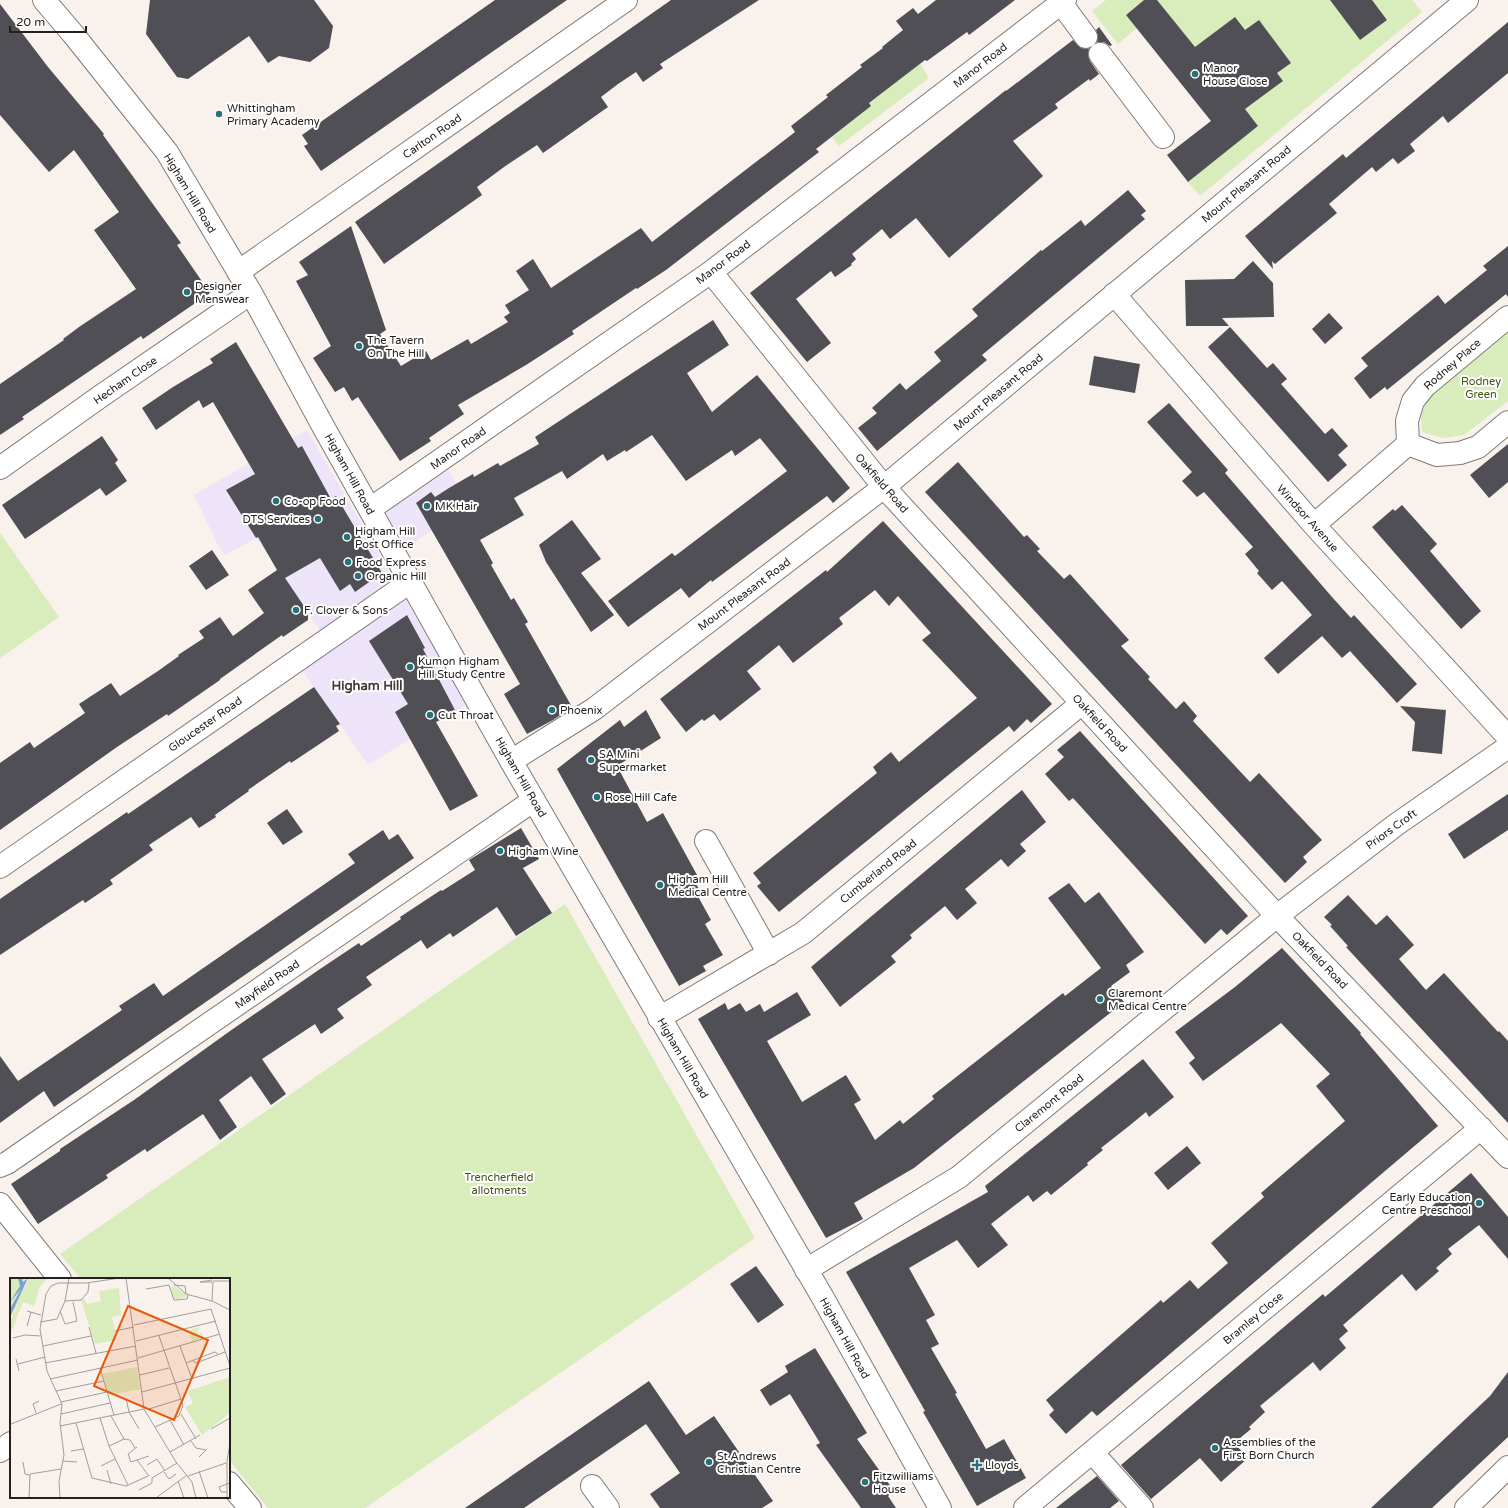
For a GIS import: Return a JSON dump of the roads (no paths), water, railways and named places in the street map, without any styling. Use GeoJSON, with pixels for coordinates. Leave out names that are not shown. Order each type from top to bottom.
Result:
{"type":"FeatureCollection","features":[{"type":"Feature","properties":{"kind":"street","name":"Higham Hill Road"},"geometry":{"type":"LineString","coordinates":[[44,0],[73,34],[166,152],[251,293],[410,582],[511,761],[806,1270],[940,1508]]}},
{"type":"Feature","properties":{"kind":"street","name":"Carlton Road"},"geometry":{"type":"LineString","coordinates":[[238,272],[626,0]]}},
{"type":"Feature","properties":{"kind":"street","name":"Mount Pleasant Road"},"geometry":{"type":"LineString","coordinates":[[511,761],[594,709],[884,487],[1467,0]]}},
{"type":"Feature","properties":{"kind":"street"},"geometry":{"type":"LineString","coordinates":[[1063,2],[1086,37]]}},
{"type":"Feature","properties":{"kind":"street","name":"Manor Road"},"geometry":{"type":"LineString","coordinates":[[370,509],[711,272],[1063,2]]}},
{"type":"Feature","properties":{"kind":"street"},"geometry":{"type":"LineString","coordinates":[[1100,54],[1163,137]]}},
{"type":"Feature","properties":{"kind":"street","name":"Oakfield Road"},"geometry":{"type":"LineString","coordinates":[[711,272],[884,487],[1277,916],[1508,1157]]}},
{"type":"Feature","properties":{"kind":"street","name":"Hecham Close"},"geometry":{"type":"LineString","coordinates":[[0,468],[251,293]]}},
{"type":"Feature","properties":{"kind":"street","name":"Windsor Avenue"},"geometry":{"type":"LineString","coordinates":[[1114,294],[1314,525],[1508,737]]}},
{"type":"Feature","properties":{"kind":"street","name":"Rodney Place"},"geometry":{"type":"LineString","coordinates":[[1408,444],[1407,421],[1413,401],[1425,386],[1508,317]]}},
{"type":"Feature","properties":{"kind":"street"},"geometry":{"type":"LineString","coordinates":[[1314,525],[1408,444],[1437,455],[1460,453],[1478,447],[1508,422]]}},
{"type":"Feature","properties":{"kind":"street","name":"Gloucester Road"},"geometry":{"type":"LineString","coordinates":[[0,867],[410,582]]}},
{"type":"Feature","properties":{"kind":"street","name":"Cumberland Road"},"geometry":{"type":"LineString","coordinates":[[660,1018],[803,933],[1082,703]]}},
{"type":"Feature","properties":{"kind":"street","name":"Priors Croft"},"geometry":{"type":"LineString","coordinates":[[1277,916],[1397,824],[1508,747]]}},
{"type":"Feature","properties":{"kind":"street","name":"Mayfield Road"},"geometry":{"type":"LineString","coordinates":[[0,1166],[14,1159],[534,800]]}},
{"type":"Feature","properties":{"kind":"street"},"geometry":{"type":"LineString","coordinates":[[706,841],[769,954]]}},
{"type":"Feature","properties":{"kind":"street","name":"Claremont Road"},"geometry":{"type":"LineString","coordinates":[[806,1270],[959,1177],[1277,916]]}},
{"type":"Feature","properties":{"kind":"street","name":"Bramley Close"},"geometry":{"type":"LineString","coordinates":[[1025,1508],[1481,1128]]}},
{"type":"Feature","properties":{"kind":"street"},"geometry":{"type":"LineString","coordinates":[[0,1204],[59,1278]]}},
{"type":"Feature","properties":{"kind":"street"},"geometry":{"type":"LineString","coordinates":[[0,1451],[10,1444]]}},
{"type":"Feature","properties":{"kind":"street"},"geometry":{"type":"LineString","coordinates":[[1092,1452],[1142,1508]]}},
{"type":"Feature","properties":{"kind":"street"},"geometry":{"type":"LineString","coordinates":[[1466,1508],[1508,1467]]}},
{"type":"Feature","properties":{"kind":"street"},"geometry":{"type":"LineString","coordinates":[[230,1484],[250,1508]]}},
{"type":"Feature","properties":{"kind":"street"},"geometry":{"type":"LineString","coordinates":[[592,1486],[608,1508]]}},
{"type":"Feature","properties":{"kind":"place","name":"Manor House Close"},"geometry":{"type":"Point","coordinates":[1195,74]}},
{"type":"Feature","properties":{"kind":"place","name":"Whittingham Primary Academy"},"geometry":{"type":"Point","coordinates":[219,114]}},
{"type":"Feature","properties":{"kind":"place","name":"Designer Menswear"},"geometry":{"type":"Point","coordinates":[187,292]}},
{"type":"Feature","properties":{"kind":"place","name":"The Tavern On The Hill"},"geometry":{"type":"Point","coordinates":[359,346]}},
{"type":"Feature","properties":{"kind":"place","name":"Co-op Food"},"geometry":{"type":"Point","coordinates":[276,501]}},
{"type":"Feature","properties":{"kind":"place","name":"MK Hair"},"geometry":{"type":"Point","coordinates":[427,506]}},
{"type":"Feature","properties":{"kind":"place","name":"DTS Services"},"geometry":{"type":"Point","coordinates":[318,519]}},
{"type":"Feature","properties":{"kind":"place","name":"Higham Hill Post Office"},"geometry":{"type":"Point","coordinates":[347,537]}},
{"type":"Feature","properties":{"kind":"place","name":"Food Express"},"geometry":{"type":"Point","coordinates":[348,562]}},
{"type":"Feature","properties":{"kind":"place","name":"Organic Hill"},"geometry":{"type":"Point","coordinates":[358,576]}},
{"type":"Feature","properties":{"kind":"place","name":"F. Clover & Sons"},"geometry":{"type":"Point","coordinates":[296,610]}},
{"type":"Feature","properties":{"kind":"place","name":"Kumon Higham Hill Study Centre"},"geometry":{"type":"Point","coordinates":[410,667]}},
{"type":"Feature","properties":{"kind":"place","name":"Phoenix"},"geometry":{"type":"Point","coordinates":[552,710]}},
{"type":"Feature","properties":{"kind":"place","name":"Cut Throat"},"geometry":{"type":"Point","coordinates":[430,715]}},
{"type":"Feature","properties":{"kind":"place","name":"SA Mini Supermarket"},"geometry":{"type":"Point","coordinates":[591,760]}},
{"type":"Feature","properties":{"kind":"place","name":"Rose Hill Cafe"},"geometry":{"type":"Point","coordinates":[597,797]}},
{"type":"Feature","properties":{"kind":"place","name":"Higham Wine"},"geometry":{"type":"Point","coordinates":[500,851]}},
{"type":"Feature","properties":{"kind":"place","name":"Higham Hill Medical Centre"},"geometry":{"type":"Point","coordinates":[660,885]}},
{"type":"Feature","properties":{"kind":"place","name":"Claremont Medical Centre"},"geometry":{"type":"Point","coordinates":[1100,999]}},
{"type":"Feature","properties":{"kind":"place","name":"Early Education Centre Preschool"},"geometry":{"type":"Point","coordinates":[1479,1203]}},
{"type":"Feature","properties":{"kind":"place","name":"Assemblies of the First Born Church"},"geometry":{"type":"Point","coordinates":[1215,1448]}},
{"type":"Feature","properties":{"kind":"place","name":"St Andrews Christian Centre"},"geometry":{"type":"Point","coordinates":[709,1462]}},
{"type":"Feature","properties":{"kind":"place","name":"Lloyds"},"geometry":{"type":"Point","coordinates":[977,1465]}},
{"type":"Feature","properties":{"kind":"place","name":"Fitzwilliams House"},"geometry":{"type":"Point","coordinates":[865,1482]}},
{"type":"Feature","properties":{"kind":"district","name":"Higham Hill"},"geometry":{"type":"Point","coordinates":[367,685]}},
{"type":"Feature","properties":{"kind":"park label","name":"Rodney Green"},"geometry":{"type":"Point","coordinates":[1481,387]}},
{"type":"Feature","properties":{"kind":"park label","name":"Trencherfield allotments"},"geometry":{"type":"Point","coordinates":[499,1183]}}]}
